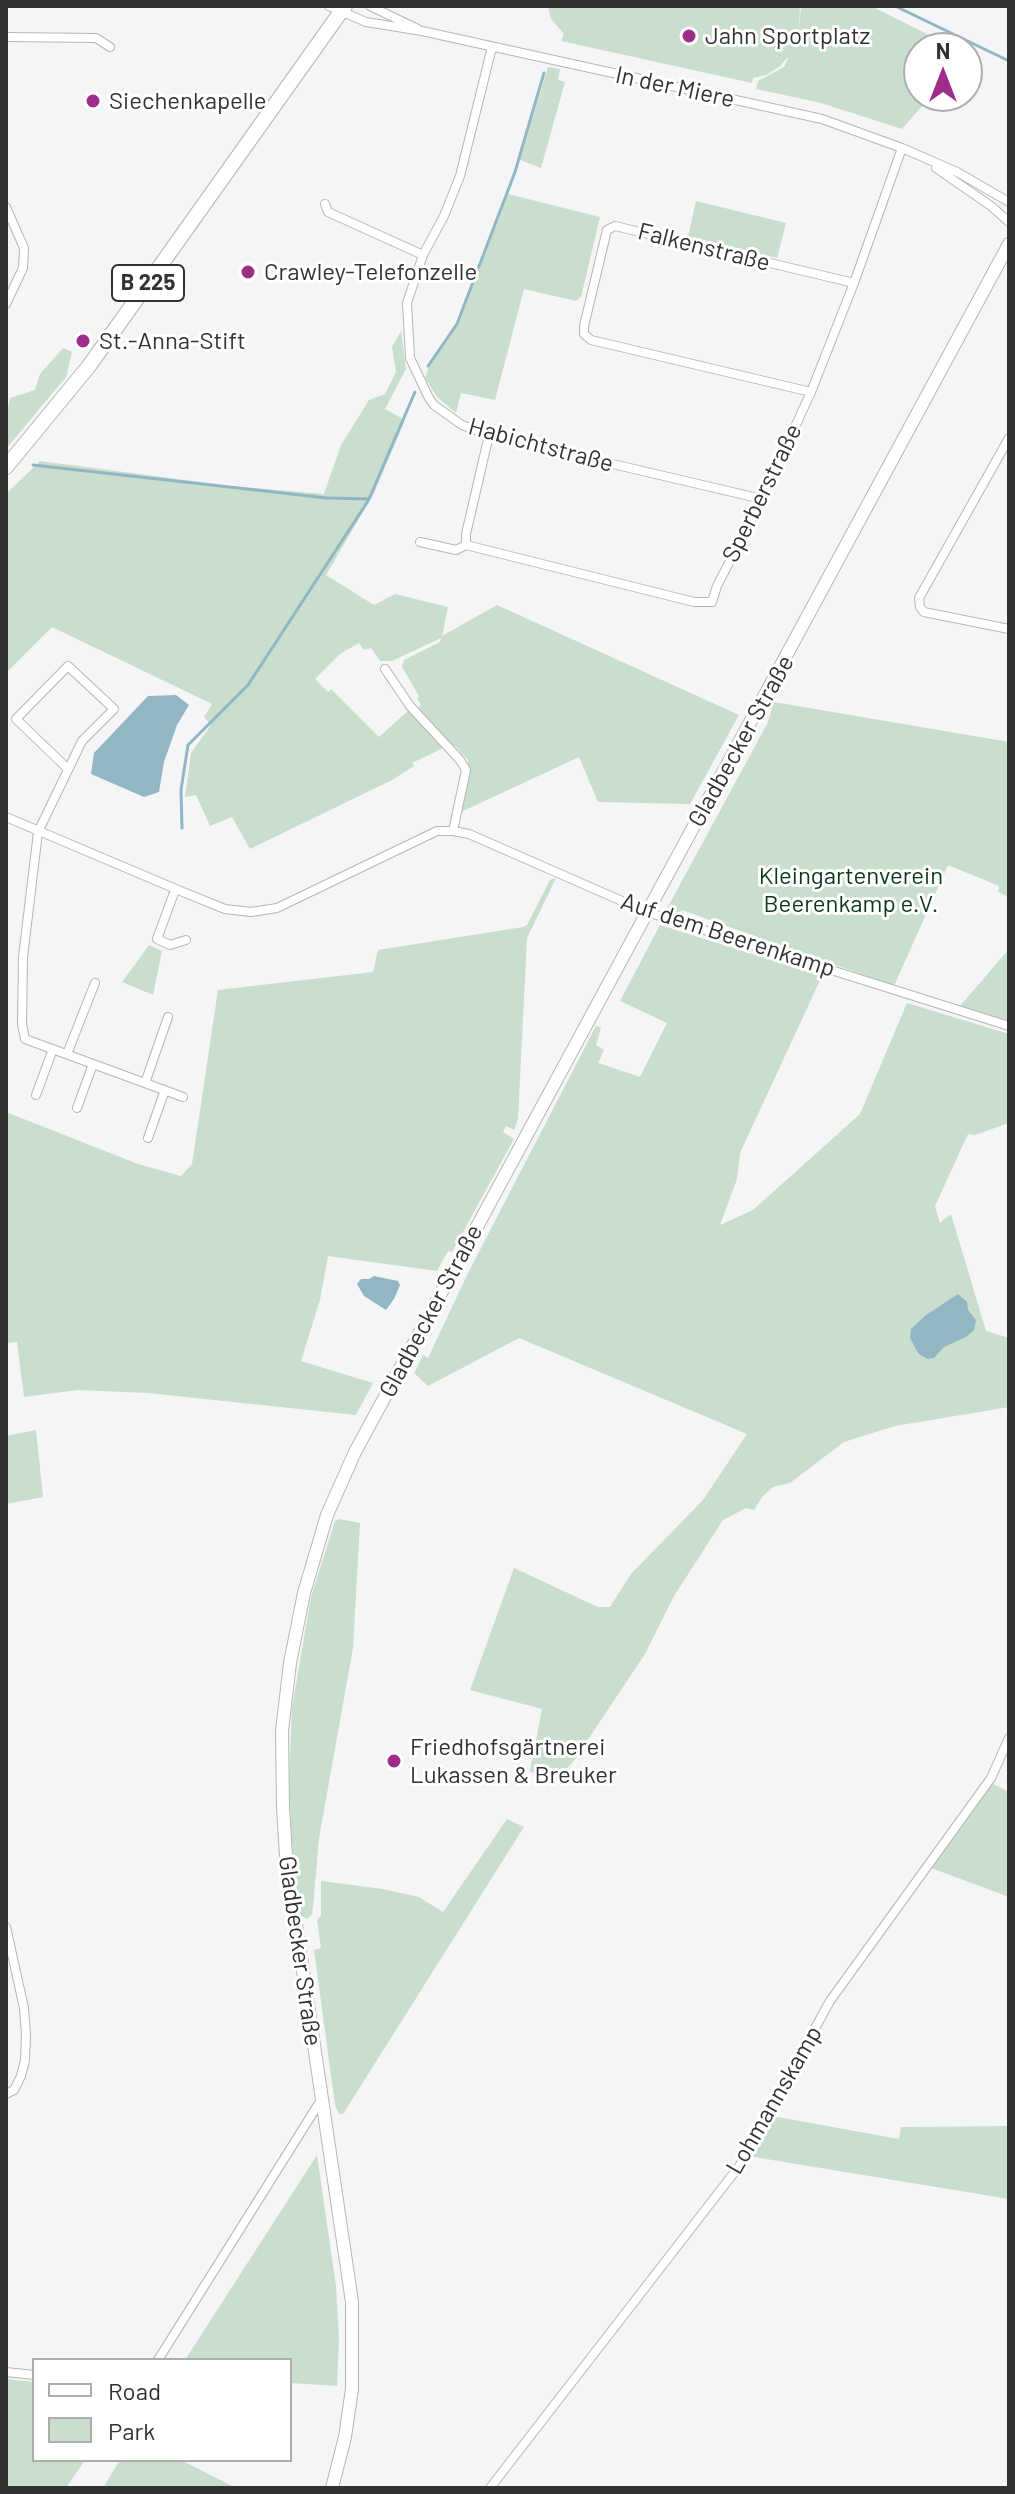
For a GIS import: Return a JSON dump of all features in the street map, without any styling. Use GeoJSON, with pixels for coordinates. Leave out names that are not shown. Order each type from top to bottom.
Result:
{"type":"FeatureCollection","features":[{"type":"Feature","properties":{"kind":"main road","name":"B 225"},"geometry":{"type":"LineString","coordinates":[[6,467],[89,366],[338,8]]}},
{"type":"Feature","properties":{"kind":"main road","name":"Gladbecker Straße"},"geometry":{"type":"LineString","coordinates":[[333,2487],[352,2389],[352,2302],[286,1856],[282,1731],[290,1663],[304,1593],[327,1515],[355,1452],[1009,244]]}},
{"type":"Feature","properties":{"kind":"street","name":"In der Miere"},"geometry":{"type":"LineString","coordinates":[[370,6],[422,31]]}},
{"type":"Feature","properties":{"kind":"street","name":"In der Miere"},"geometry":{"type":"LineString","coordinates":[[338,8],[366,22],[422,31],[822,119],[902,148],[922,159],[991,206],[1009,222]]}},
{"type":"Feature","properties":{"kind":"street"},"geometry":{"type":"LineString","coordinates":[[6,37],[96,38],[110,47]]}},
{"type":"Feature","properties":{"kind":"street","name":"Habichtstraße"},"geometry":{"type":"LineString","coordinates":[[492,47],[460,176],[444,216],[423,255],[407,303],[410,358],[434,405],[462,425],[489,435],[762,499]]}},
{"type":"Feature","properties":{"kind":"street","name":"Sperberstraße"},"geometry":{"type":"LineString","coordinates":[[420,542],[456,550],[466,545],[694,602],[712,602],[811,392],[902,148]]}},
{"type":"Feature","properties":{"kind":"street","name":"In der Miere"},"geometry":{"type":"LineString","coordinates":[[922,159],[957,172],[1009,202]]}},
{"type":"Feature","properties":{"kind":"street"},"geometry":{"type":"LineString","coordinates":[[325,204],[328,212],[423,255]]}},
{"type":"Feature","properties":{"kind":"street"},"geometry":{"type":"LineString","coordinates":[[6,207],[24,248],[23,268],[6,304]]}},
{"type":"Feature","properties":{"kind":"street","name":"Falkenstraße"},"geometry":{"type":"LineString","coordinates":[[811,392],[591,340],[584,334],[584,326],[607,230],[615,226],[854,283]]}},
{"type":"Feature","properties":{"kind":"street"},"geometry":{"type":"LineString","coordinates":[[466,545],[489,435]]}},
{"type":"Feature","properties":{"kind":"street"},"geometry":{"type":"LineString","coordinates":[[1009,438],[919,598],[924,612],[1009,629]]}},
{"type":"Feature","properties":{"kind":"street"},"geometry":{"type":"LineString","coordinates":[[67,768],[16,719],[68,666],[114,709],[82,741],[38,832],[25,929],[22,1024],[25,1039],[183,1097]]}},
{"type":"Feature","properties":{"kind":"street"},"geometry":{"type":"LineString","coordinates":[[6,817],[225,909],[251,912],[277,908],[437,831],[453,831],[466,770],[410,706],[385,669]]}},
{"type":"Feature","properties":{"kind":"street","name":"Auf dem Beerenkamp"},"geometry":{"type":"LineString","coordinates":[[453,831],[469,834],[647,912],[1009,1026]]}},
{"type":"Feature","properties":{"kind":"street"},"geometry":{"type":"LineString","coordinates":[[175,890],[157,939],[170,945],[186,940]]}},
{"type":"Feature","properties":{"kind":"street"},"geometry":{"type":"LineString","coordinates":[[67,1054],[95,983]]}},
{"type":"Feature","properties":{"kind":"street"},"geometry":{"type":"LineString","coordinates":[[145,1083],[168,1017]]}},
{"type":"Feature","properties":{"kind":"street"},"geometry":{"type":"LineString","coordinates":[[36,1095],[53,1049]]}},
{"type":"Feature","properties":{"kind":"street"},"geometry":{"type":"LineString","coordinates":[[77,1108],[93,1064]]}},
{"type":"Feature","properties":{"kind":"street"},"geometry":{"type":"LineString","coordinates":[[148,1138],[165,1090]]}},
{"type":"Feature","properties":{"kind":"street","name":"Lohmannskamp"},"geometry":{"type":"LineString","coordinates":[[490,2488],[740,2165],[830,2001],[991,1778],[1009,1738]]}},
{"type":"Feature","properties":{"kind":"street"},"geometry":{"type":"LineString","coordinates":[[6,1927],[24,2008],[26,2035],[21,2076],[14,2090],[6,2094]]}},
{"type":"Feature","properties":{"kind":"street"},"geometry":{"type":"LineString","coordinates":[[159,2358],[321,2099]]}},
{"type":"Feature","properties":{"kind":"street"},"geometry":{"type":"LineString","coordinates":[[6,2372],[32,2375]]}},
{"type":"Feature","properties":{"kind":"green space"},"geometry":{"type":"Polygon","coordinates":[[[548,6],[800,6],[799,30],[801,6],[871,6],[923,32],[903,32],[903,112],[917,112],[902,129],[821,103],[756,89],[758,81],[784,67],[789,56],[766,75],[753,78],[752,83],[561,41],[564,34],[551,19],[548,6]]]}},
{"type":"Feature","properties":{"kind":"green space"},"geometry":{"type":"Polygon","coordinates":[[[548,67],[560,69],[558,80],[565,82],[541,168],[520,160],[548,67]]]}},
{"type":"Feature","properties":{"kind":"green space"},"geometry":{"type":"Polygon","coordinates":[[[508,194],[600,217],[581,297],[576,301],[524,289],[495,400],[461,393],[456,413],[437,397],[425,378],[429,366],[460,320],[508,194]]]}},
{"type":"Feature","properties":{"kind":"green space"},"geometry":{"type":"Polygon","coordinates":[[[696,201],[786,223],[777,258],[688,236],[696,201]]]}},
{"type":"Feature","properties":{"kind":"green space"},"geometry":{"type":"Polygon","coordinates":[[[401,331],[406,369],[385,409],[405,420],[374,493],[326,575],[374,605],[395,594],[448,607],[442,636],[497,605],[739,715],[690,804],[598,802],[579,757],[461,812],[468,779],[468,760],[417,710],[421,705],[419,696],[402,667],[404,660],[440,642],[441,638],[392,661],[380,661],[371,648],[364,650],[359,643],[340,654],[315,679],[328,692],[331,689],[379,737],[409,710],[445,747],[412,763],[414,766],[392,780],[250,849],[232,817],[210,826],[196,795],[185,797],[191,753],[211,725],[204,717],[212,704],[52,627],[6,673],[6,494],[40,461],[231,486],[324,494],[341,445],[369,400],[385,394],[396,372],[392,347],[401,331]]]}},
{"type":"Feature","properties":{"kind":"green space"},"geometry":{"type":"Polygon","coordinates":[[[63,348],[72,352],[66,377],[6,449],[6,418],[10,398],[35,390],[40,374],[63,348]]]}},
{"type":"Feature","properties":{"kind":"green space","name":"Kleingartenverein Beerenkamp e.V."},"geometry":{"type":"Polygon","coordinates":[[[774,702],[1009,742],[1009,897],[998,892],[999,886],[948,865],[894,986],[682,910],[676,918],[664,914],[767,724],[774,702]]]}},
{"type":"Feature","properties":{"kind":"green space"},"geometry":{"type":"Polygon","coordinates":[[[556,878],[527,938],[518,1119],[514,1130],[506,1126],[503,1132],[514,1139],[452,1252],[448,1251],[437,1271],[328,1256],[320,1300],[301,1361],[373,1383],[356,1415],[148,1393],[78,1390],[24,1397],[17,1342],[6,1343],[6,1112],[138,1164],[181,1176],[192,1164],[218,990],[373,972],[378,950],[523,927],[527,925],[550,880],[556,878]]]}},
{"type":"Feature","properties":{"kind":"green space"},"geometry":{"type":"Polygon","coordinates":[[[660,925],[822,976],[740,1153],[737,1179],[720,1225],[753,1210],[860,1114],[907,1003],[1009,1034],[1009,1123],[975,1135],[968,1134],[935,1206],[940,1223],[951,1214],[986,1331],[1009,1338],[1009,1407],[895,1426],[844,1442],[790,1483],[773,1487],[754,1510],[746,1508],[723,1520],[674,1596],[645,1654],[573,1762],[551,1785],[530,1771],[542,1709],[470,1690],[514,1568],[598,1607],[610,1607],[631,1574],[703,1500],[747,1434],[519,1338],[428,1386],[414,1373],[423,1355],[428,1358],[466,1277],[596,1026],[601,1028],[596,1045],[604,1050],[598,1063],[640,1077],[667,1023],[620,1001],[660,925]]]}},
{"type":"Feature","properties":{"kind":"green space"},"geometry":{"type":"Polygon","coordinates":[[[149,945],[162,951],[153,995],[122,982],[149,945]]]}},
{"type":"Feature","properties":{"kind":"green space"},"geometry":{"type":"Polygon","coordinates":[[[1009,949],[1009,1021],[960,1006],[1009,949]]]}},
{"type":"Feature","properties":{"kind":"green space"},"geometry":{"type":"Polygon","coordinates":[[[36,1430],[43,1497],[6,1504],[6,1436],[36,1430]]]}},
{"type":"Feature","properties":{"kind":"green space"},"geometry":{"type":"Polygon","coordinates":[[[335,1521],[360,1523],[353,1648],[319,1838],[312,1914],[307,1919],[302,1916],[292,1843],[289,1781],[292,1708],[311,1597],[335,1521]]]}},
{"type":"Feature","properties":{"kind":"green space"},"geometry":{"type":"Polygon","coordinates":[[[991,1783],[1009,1792],[1009,1897],[931,1868],[991,1783]]]}},
{"type":"Feature","properties":{"kind":"green space"},"geometry":{"type":"Polygon","coordinates":[[[507,1819],[524,1827],[343,2114],[339,2114],[335,2105],[314,1950],[321,1948],[317,1920],[321,1915],[321,1881],[419,1897],[443,1912],[507,1819]]]}},
{"type":"Feature","properties":{"kind":"green space"},"geometry":{"type":"Polygon","coordinates":[[[772,2116],[899,2139],[901,2127],[1009,2126],[1009,2199],[754,2157],[750,2154],[772,2116]]]}},
{"type":"Feature","properties":{"kind":"green space"},"geometry":{"type":"Polygon","coordinates":[[[317,2155],[336,2286],[339,2339],[337,2386],[292,2383],[292,2358],[186,2358],[317,2155]]]}},
{"type":"Feature","properties":{"kind":"green space"},"geometry":{"type":"Polygon","coordinates":[[[6,2379],[32,2382],[32,2462],[84,2462],[66,2488],[6,2488],[6,2379]]]}},
{"type":"Feature","properties":{"kind":"green space"},"geometry":{"type":"Polygon","coordinates":[[[119,2462],[185,2462],[236,2488],[103,2488],[119,2462]]]}},
{"type":"Feature","properties":{"kind":"water"},"geometry":{"type":"Polygon","coordinates":[[[176,695],[189,705],[177,725],[164,762],[159,792],[144,797],[91,774],[94,753],[148,696],[176,695]]]}},
{"type":"Feature","properties":{"kind":"water"},"geometry":{"type":"Polygon","coordinates":[[[374,1276],[398,1281],[400,1285],[386,1310],[364,1296],[357,1284],[361,1279],[374,1276]]]}},
{"type":"Feature","properties":{"kind":"water"},"geometry":{"type":"Polygon","coordinates":[[[958,1294],[967,1302],[968,1310],[976,1320],[974,1330],[944,1347],[934,1358],[927,1359],[918,1353],[910,1338],[911,1329],[958,1294]]]}},
{"type":"Feature","properties":{"kind":"waterway"},"geometry":{"type":"LineString","coordinates":[[895,6],[1009,61]]}},
{"type":"Feature","properties":{"kind":"waterway"},"geometry":{"type":"LineString","coordinates":[[428,366],[457,324],[515,172],[544,73]]}},
{"type":"Feature","properties":{"kind":"waterway"},"geometry":{"type":"LineString","coordinates":[[33,465],[327,498],[369,499],[415,392]]}},
{"type":"Feature","properties":{"kind":"waterway"},"geometry":{"type":"LineString","coordinates":[[182,828],[181,790],[188,745],[248,685],[368,501]]}},
{"type":"Feature","properties":{"kind":"place","name":"Jahn Sportplatz"},"geometry":{"type":"Point","coordinates":[689,36]}},
{"type":"Feature","properties":{"kind":"place","name":"Siechenkapelle"},"geometry":{"type":"Point","coordinates":[93,101]}},
{"type":"Feature","properties":{"kind":"place","name":"Crawley-Telefonzelle"},"geometry":{"type":"Point","coordinates":[248,272]}},
{"type":"Feature","properties":{"kind":"place","name":"St.-Anna-Stift"},"geometry":{"type":"Point","coordinates":[83,341]}},
{"type":"Feature","properties":{"kind":"place","name":"Friedhofsgärtnerei Lukassen & Breuker"},"geometry":{"type":"Point","coordinates":[394,1761]}}]}
